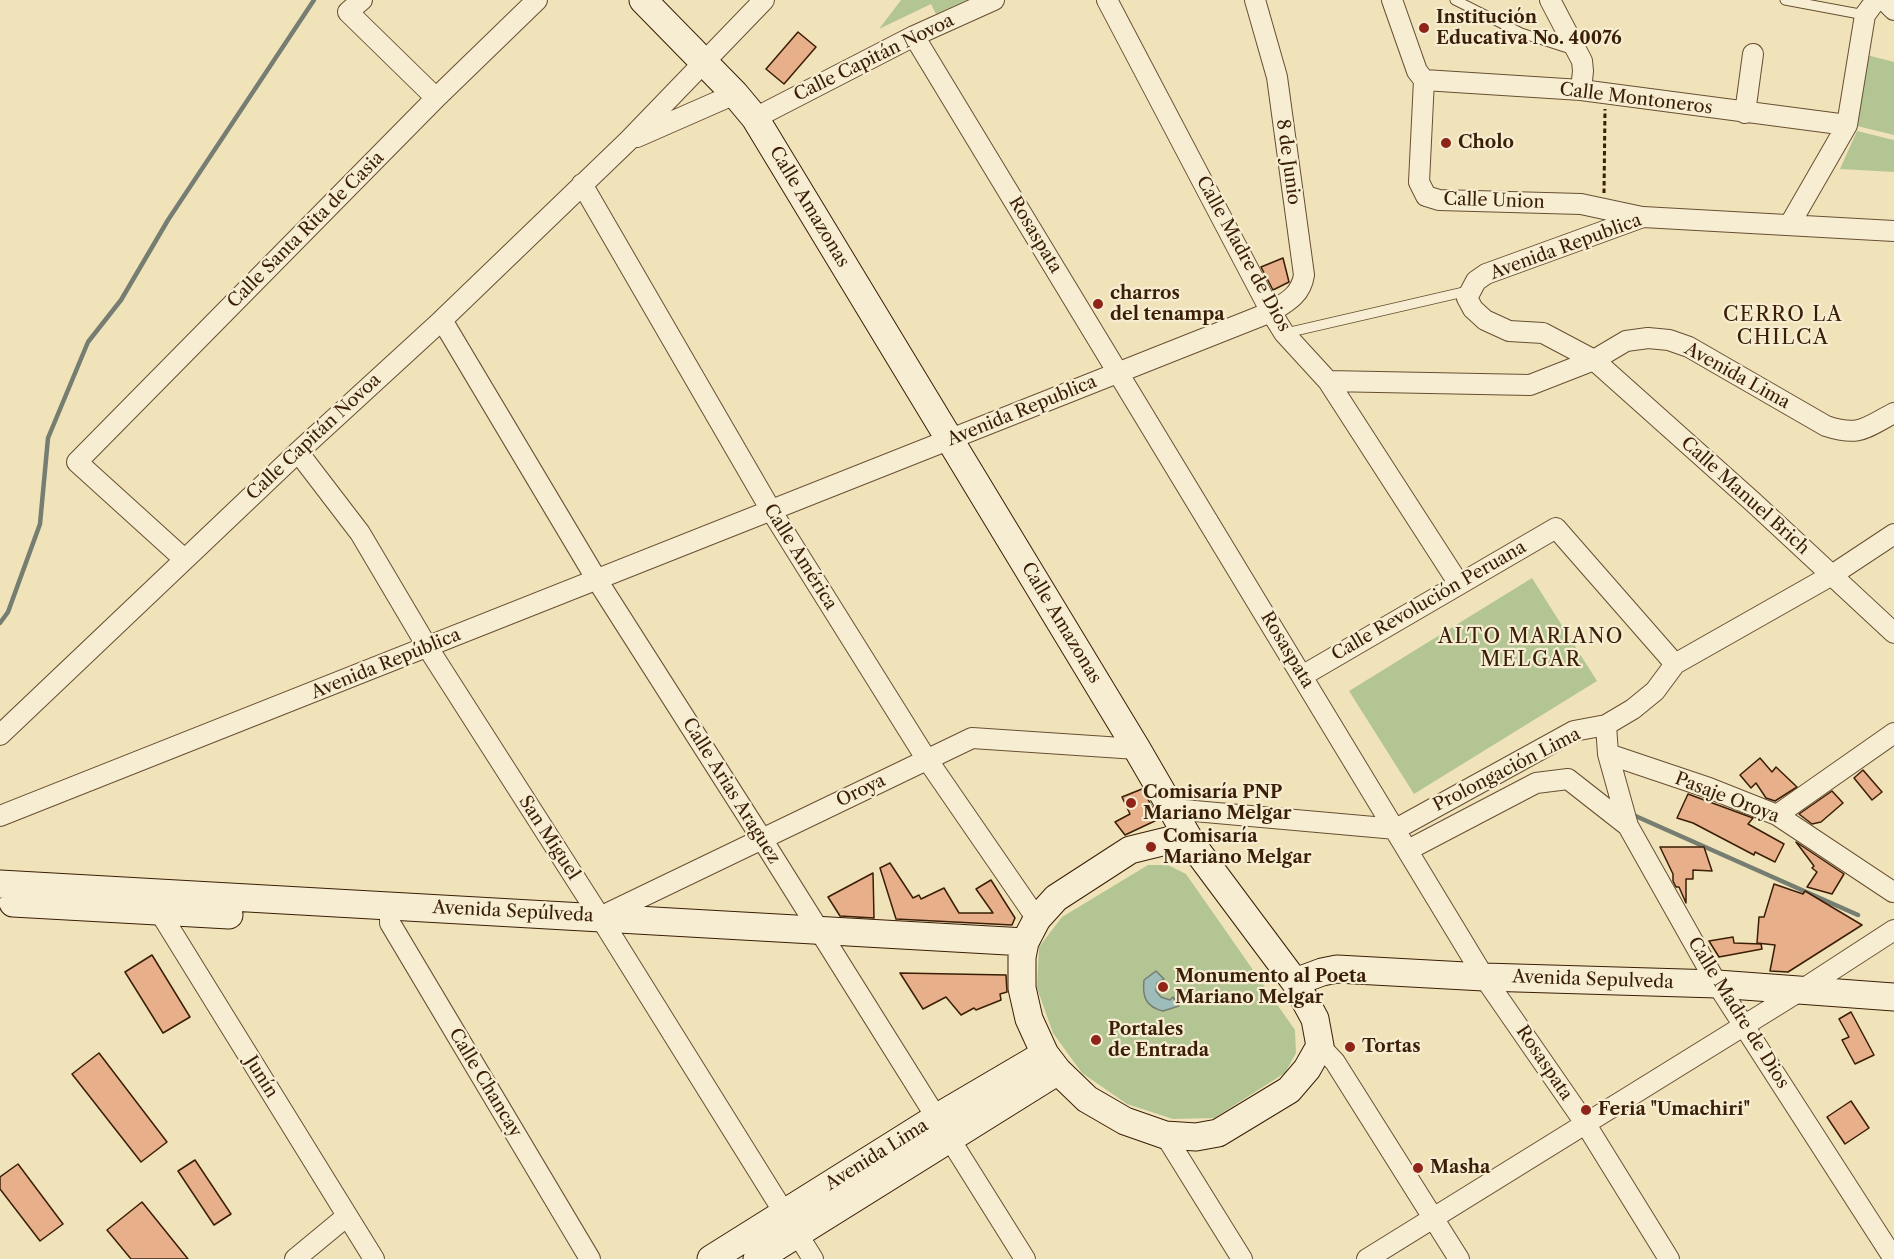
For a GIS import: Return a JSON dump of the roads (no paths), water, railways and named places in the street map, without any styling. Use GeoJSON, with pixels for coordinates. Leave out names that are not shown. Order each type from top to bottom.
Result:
{"type":"FeatureCollection","features":[{"type":"Feature","properties":{"kind":"street"},"geometry":{"type":"LineString","coordinates":[[362,0],[348,12],[436,98]]}},
{"type":"Feature","properties":{"kind":"street","name":"Calle Santa Rita de Casia"},"geometry":{"type":"LineString","coordinates":[[184,559],[77,462],[436,98],[537,0]]}},
{"type":"Feature","properties":{"kind":"street","name":"Calle Amazonas"},"geometry":{"type":"LineString","coordinates":[[643,0],[735,94],[755,118],[1137,749],[1187,836],[1295,982],[1315,1019],[1320,1046],[1335,1062],[1459,1259]]}},
{"type":"Feature","properties":{"kind":"street","name":"Calle Capitán Novoa"},"geometry":{"type":"LineString","coordinates":[[0,735],[184,559],[442,320],[629,140],[764,0]]}},
{"type":"Feature","properties":{"kind":"street","name":"Calle Capitán Novoa"},"geometry":{"type":"LineString","coordinates":[[755,118],[914,36],[994,0]]}},
{"type":"Feature","properties":{"kind":"street","name":"Calle Madre de Dios"},"geometry":{"type":"LineString","coordinates":[[1107,0],[1284,333],[1328,381],[1459,584]]}},
{"type":"Feature","properties":{"kind":"street","name":"8 de Junio"},"geometry":{"type":"LineString","coordinates":[[1255,0],[1276,77],[1304,275],[1299,291],[1294,297],[1272,312]]}},
{"type":"Feature","properties":{"kind":"street"},"geometry":{"type":"LineString","coordinates":[[1392,0],[1417,71],[1424,80]]}},
{"type":"Feature","properties":{"kind":"street"},"geometry":{"type":"LineString","coordinates":[[1550,0],[1582,61],[1581,90]]}},
{"type":"Feature","properties":{"kind":"street"},"geometry":{"type":"LineString","coordinates":[[1884,0],[1894,10]]}},
{"type":"Feature","properties":{"kind":"street"},"geometry":{"type":"LineString","coordinates":[[1790,224],[1847,125],[1870,7]]}},
{"type":"Feature","properties":{"kind":"street","name":"Rosaspata"},"geometry":{"type":"LineString","coordinates":[[914,36],[1396,828],[1484,977],[1585,1123],[1669,1259]]}},
{"type":"Feature","properties":{"kind":"street"},"geometry":{"type":"LineString","coordinates":[[1745,113],[1754,54]]}},
{"type":"Feature","properties":{"kind":"street","name":"Calle Montoneros"},"geometry":{"type":"LineString","coordinates":[[1424,80],[1581,90],[1847,125]]}},
{"type":"Feature","properties":{"kind":"street","name":"Calle Union"},"geometry":{"type":"LineString","coordinates":[[1424,80],[1419,182],[1426,196],[1439,200],[1581,204],[1643,217]]}},
{"type":"Feature","properties":{"kind":"street","name":"Calle Capitán Novoa"},"geometry":{"type":"LineString","coordinates":[[629,140],[735,94]]}},
{"type":"Feature","properties":{"kind":"street","name":"Calle América"},"geometry":{"type":"LineString","coordinates":[[582,184],[772,512],[927,760],[1028,939]]}},
{"type":"Feature","properties":{"kind":"street","name":"Avenida Republica"},"geometry":{"type":"LineString","coordinates":[[1594,360],[1543,333],[1509,331],[1485,320],[1473,309],[1467,298],[1476,281],[1486,274],[1643,217],[1894,231]]}},
{"type":"Feature","properties":{"kind":"street","name":"Avenida Republica"},"geometry":{"type":"LineString","coordinates":[[772,512],[1272,312]]}},
{"type":"Feature","properties":{"kind":"street","name":"Calle Arias Araguez"},"geometry":{"type":"LineString","coordinates":[[442,320],[597,579],[1025,1259]]}},
{"type":"Feature","properties":{"kind":"street","name":"Avenida Lima"},"geometry":{"type":"LineString","coordinates":[[1328,381],[1530,385],[1594,360],[1626,342],[1648,338],[1669,340],[1689,347],[1826,426],[1841,431],[1859,432],[1894,413]]}},
{"type":"Feature","properties":{"kind":"street","name":"Calle Manuel Brich"},"geometry":{"type":"LineString","coordinates":[[1594,360],[1894,633]]}},
{"type":"Feature","properties":{"kind":"street","name":"San Miguel"},"geometry":{"type":"LineString","coordinates":[[298,452],[360,533],[428,648],[813,1259]]}},
{"type":"Feature","properties":{"kind":"street","name":"Avenida República"},"geometry":{"type":"LineString","coordinates":[[0,816],[772,512]]}},
{"type":"Feature","properties":{"kind":"street","name":"Calle Revolución Peruana"},"geometry":{"type":"LineString","coordinates":[[1302,676],[1556,528],[1675,664]]}},
{"type":"Feature","properties":{"kind":"street","name":"Prolongación Lima"},"geometry":{"type":"LineString","coordinates":[[1396,828],[1574,731],[1606,725],[1632,710],[1655,691],[1675,664],[1832,575],[1894,534]]}},
{"type":"Feature","properties":{"kind":"street"},"geometry":{"type":"LineString","coordinates":[[1606,725],[1608,754]]}},
{"type":"Feature","properties":{"kind":"street"},"geometry":{"type":"LineString","coordinates":[[1777,815],[1894,733]]}},
{"type":"Feature","properties":{"kind":"street","name":"Oroya"},"geometry":{"type":"LineString","coordinates":[[605,926],[762,839],[972,738],[1137,749]]}},
{"type":"Feature","properties":{"kind":"street","name":"Calle Madre de Dios"},"geometry":{"type":"LineString","coordinates":[[1608,754],[1628,826],[1717,984],[1894,1259]]}},
{"type":"Feature","properties":{"kind":"street","name":"Pasaje Oroya"},"geometry":{"type":"LineString","coordinates":[[1608,754],[1709,788],[1777,815],[1893,892]]}},
{"type":"Feature","properties":{"kind":"street"},"geometry":{"type":"LineString","coordinates":[[1408,850],[1536,783],[1568,779],[1628,826]]}},
{"type":"Feature","properties":{"kind":"street"},"geometry":{"type":"LineString","coordinates":[[1172,809],[1396,828]]}},
{"type":"Feature","properties":{"kind":"street"},"geometry":{"type":"LineString","coordinates":[[1187,836],[1130,850],[1056,898],[1028,939],[1022,988],[1029,1019],[1051,1063],[1087,1099],[1125,1120],[1165,1136],[1196,1137],[1218,1133],[1289,1090],[1307,1069],[1320,1046]]}},
{"type":"Feature","properties":{"kind":"street","name":"Avenida Sepúlveda"},"geometry":{"type":"LineString","coordinates":[[0,884],[159,901],[824,938],[1028,939]]}},
{"type":"Feature","properties":{"kind":"street","name":"Avenida Sepúlveda"},"geometry":{"type":"LineString","coordinates":[[0,903],[159,901]]}},
{"type":"Feature","properties":{"kind":"street","name":"Junín"},"geometry":{"type":"LineString","coordinates":[[159,901],[374,1259]]}},
{"type":"Feature","properties":{"kind":"street","name":"Calle Chancay"},"geometry":{"type":"LineString","coordinates":[[390,914],[590,1259]]}},
{"type":"Feature","properties":{"kind":"street"},"geometry":{"type":"LineString","coordinates":[[1367,1259],[1803,989],[1894,930]]}},
{"type":"Feature","properties":{"kind":"street","name":"Avenida Sepulveda"},"geometry":{"type":"LineString","coordinates":[[1295,982],[1337,969],[1484,977],[1717,984],[1894,997]]}},
{"type":"Feature","properties":{"kind":"street","name":"Avenida Lima"},"geometry":{"type":"LineString","coordinates":[[711,1259],[791,1224],[942,1128],[1051,1063]]}},
{"type":"Feature","properties":{"kind":"street"},"geometry":{"type":"LineString","coordinates":[[1165,1136],[1242,1259]]}},
{"type":"Feature","properties":{"kind":"street"},"geometry":{"type":"LineString","coordinates":[[295,1259],[347,1216]]}},
{"type":"Feature","properties":{"kind":"street","name":"Avenida Lima"},"geometry":{"type":"LineString","coordinates":[[757,1259],[791,1224]]}},
{"type":"Feature","properties":{"kind":"lane"},"geometry":{"type":"LineString","coordinates":[[1455,0],[1521,33],[1577,51]]}},
{"type":"Feature","properties":{"kind":"lane"},"geometry":{"type":"LineString","coordinates":[[1785,0],[1870,7]]}},
{"type":"Feature","properties":{"kind":"lane"},"geometry":{"type":"LineString","coordinates":[[1284,333],[1470,291]]}},
{"type":"Feature","properties":{"kind":"water"},"geometry":{"type":"Polygon","coordinates":[[[1156,971],[1164,979],[1157,983],[1156,991],[1161,997],[1170,1000],[1173,997],[1179,1006],[1163,1011],[1153,1007],[1146,1000],[1144,980],[1156,971]]]}},
{"type":"Feature","properties":{"kind":"waterway"},"geometry":{"type":"LineString","coordinates":[[0,623],[8,612],[40,524],[48,438],[88,342],[121,300],[168,220],[314,0]]}},
{"type":"Feature","properties":{"kind":"waterway"},"geometry":{"type":"LineString","coordinates":[[1631,814],[1858,915]]}},
{"type":"Feature","properties":{"kind":"place","name":"Institución Educativa No. 40076"},"geometry":{"type":"Point","coordinates":[1424,28]}},
{"type":"Feature","properties":{"kind":"place","name":"Cholo"},"geometry":{"type":"Point","coordinates":[1446,143]}},
{"type":"Feature","properties":{"kind":"place","name":"charros del tenampa"},"geometry":{"type":"Point","coordinates":[1098,304]}},
{"type":"Feature","properties":{"kind":"place","name":"Comisaría PNP Mariano Melgar"},"geometry":{"type":"Point","coordinates":[1131,803]}},
{"type":"Feature","properties":{"kind":"place","name":"Comisaría Mariano Melgar"},"geometry":{"type":"Point","coordinates":[1151,847]}},
{"type":"Feature","properties":{"kind":"place","name":"Monumento al Poeta Mariano Melgar"},"geometry":{"type":"Point","coordinates":[1163,987]}},
{"type":"Feature","properties":{"kind":"place","name":"Portales de Entrada"},"geometry":{"type":"Point","coordinates":[1096,1040]}},
{"type":"Feature","properties":{"kind":"place","name":"Tortas"},"geometry":{"type":"Point","coordinates":[1350,1047]}},
{"type":"Feature","properties":{"kind":"place","name":"Feria \"Umachiri\""},"geometry":{"type":"Point","coordinates":[1586,1110]}},
{"type":"Feature","properties":{"kind":"place","name":"Masha"},"geometry":{"type":"Point","coordinates":[1418,1168]}},
{"type":"Feature","properties":{"kind":"district","name":"CERRO LA CHILCA"},"geometry":{"type":"Point","coordinates":[1783,326]}},
{"type":"Feature","properties":{"kind":"district","name":"ALTO MARIANO MELGAR"},"geometry":{"type":"Point","coordinates":[1531,648]}}]}
